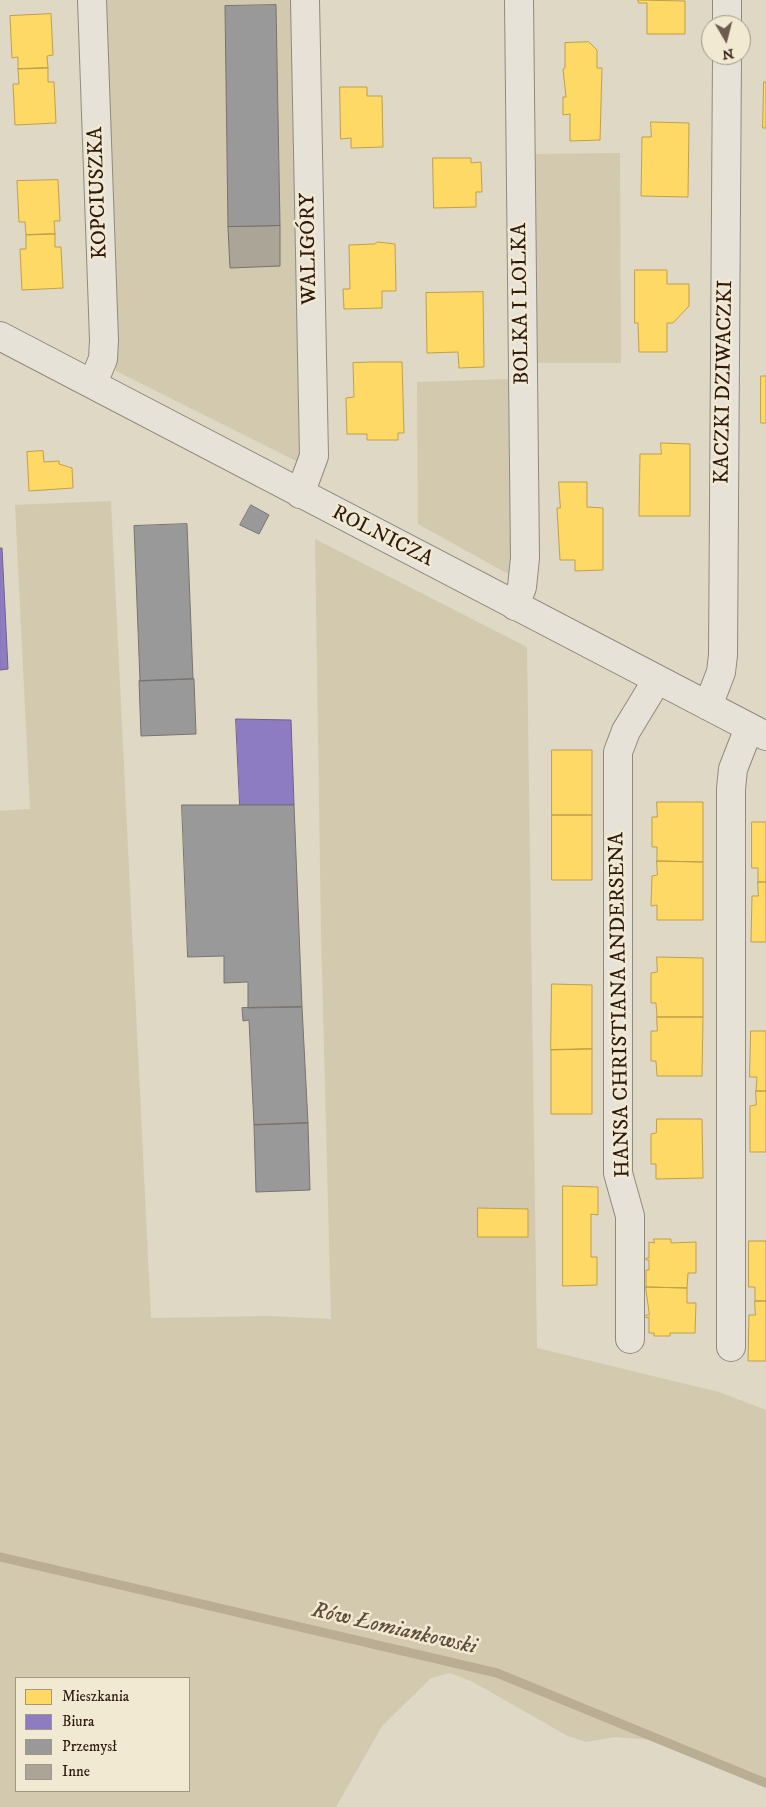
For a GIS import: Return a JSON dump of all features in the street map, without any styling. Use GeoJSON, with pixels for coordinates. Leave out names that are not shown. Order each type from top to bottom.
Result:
{"type":"FeatureCollection","features":[{"type":"Feature","properties":{"kind":"street","name":"KOPCIUSZKA"},"geometry":{"type":"LineString","coordinates":[[92,0],[104,340],[103,359],[92,383]]}},
{"type":"Feature","properties":{"kind":"street","name":"WALIGÓRY"},"geometry":{"type":"LineString","coordinates":[[300,494],[314,456],[306,0]]}},
{"type":"Feature","properties":{"kind":"street","name":"BOLKA I LOLKA"},"geometry":{"type":"LineString","coordinates":[[515,606],[522,587],[525,558],[519,0]]}},
{"type":"Feature","properties":{"kind":"street"},"geometry":{"type":"LineString","coordinates":[[727,0],[727,15]]}},
{"type":"Feature","properties":{"kind":"street","name":"KACZKI DZIWACZKI"},"geometry":{"type":"LineString","coordinates":[[708,706],[721,672],[723,655],[727,65]]}},
{"type":"Feature","properties":{"kind":"street","name":"ROLNICZA"},"geometry":{"type":"LineString","coordinates":[[0,336],[758,732]]}},
{"type":"Feature","properties":{"kind":"street","name":"HANSA CHRISTIANA ANDERSENA"},"geometry":{"type":"LineString","coordinates":[[630,1339],[630,1216],[618,1173],[618,752],[626,731],[657,680]]}},
{"type":"Feature","properties":{"kind":"street"},"geometry":{"type":"LineString","coordinates":[[731,1347],[731,788],[733,769],[758,732]]}},
{"type":"Feature","properties":{"kind":"shaded area"},"geometry":{"type":"Polygon","coordinates":[[[103,0],[294,0],[302,464],[116,371],[103,0]]]}},
{"type":"Feature","properties":{"kind":"shaded area"},"geometry":{"type":"Polygon","coordinates":[[[620,153],[621,363],[535,363],[534,154],[620,153]]]}},
{"type":"Feature","properties":{"kind":"shaded area"},"geometry":{"type":"Polygon","coordinates":[[[509,379],[512,576],[418,524],[417,382],[509,379]]]}},
{"type":"Feature","properties":{"kind":"shaded area"},"geometry":{"type":"Polygon","coordinates":[[[111,501],[151,1318],[270,1316],[331,1319],[321,932],[315,539],[527,647],[537,1348],[719,1392],[766,1410],[766,1788],[654,1740],[615,1737],[586,1742],[566,1735],[473,1682],[450,1673],[431,1678],[382,1726],[336,1807],[0,1807],[0,811],[30,809],[15,505],[111,501]]]}},
{"type":"Feature","properties":{"kind":"building: Mieszkania"},"geometry":{"type":"Polygon","coordinates":[[[638,0],[685,1],[685,34],[647,34],[647,3],[639,3],[638,0]]]}},
{"type":"Feature","properties":{"kind":"building: Mieszkania"},"geometry":{"type":"Polygon","coordinates":[[[51,14],[53,55],[47,56],[48,68],[18,69],[18,57],[12,58],[10,16],[51,14]]]}},
{"type":"Feature","properties":{"kind":"building: Mieszkania"},"geometry":{"type":"Polygon","coordinates":[[[589,42],[597,50],[597,68],[602,68],[600,140],[570,141],[570,114],[563,115],[563,97],[566,97],[563,69],[565,68],[565,43],[589,42]]]}},
{"type":"Feature","properties":{"kind":"building: Mieszkania"},"geometry":{"type":"Polygon","coordinates":[[[48,68],[48,82],[54,82],[56,123],[15,125],[13,84],[19,84],[18,69],[48,68]]]}},
{"type":"Feature","properties":{"kind":"building: Mieszkania"},"geometry":{"type":"Polygon","coordinates":[[[764,82],[766,82],[766,128],[763,128],[764,82]]]}},
{"type":"Feature","properties":{"kind":"building: Mieszkania"},"geometry":{"type":"Polygon","coordinates":[[[340,87],[367,87],[367,96],[382,96],[383,147],[351,148],[351,138],[341,139],[340,87]]]}},
{"type":"Feature","properties":{"kind":"building: Mieszkania"},"geometry":{"type":"Polygon","coordinates":[[[651,122],[689,123],[688,197],[641,196],[642,137],[651,137],[651,122]]]}},
{"type":"Feature","properties":{"kind":"building: Mieszkania"},"geometry":{"type":"Polygon","coordinates":[[[433,158],[471,158],[471,163],[481,162],[482,192],[476,192],[476,207],[434,208],[433,158]]]}},
{"type":"Feature","properties":{"kind":"building: Mieszkania"},"geometry":{"type":"Polygon","coordinates":[[[58,180],[60,221],[54,221],[55,234],[26,235],[25,222],[19,222],[17,181],[58,180]]]}},
{"type":"Feature","properties":{"kind":"building: Mieszkania"},"geometry":{"type":"Polygon","coordinates":[[[55,234],[55,247],[61,247],[63,288],[22,290],[20,249],[26,249],[26,235],[55,234]]]}},
{"type":"Feature","properties":{"kind":"building: Mieszkania"},"geometry":{"type":"Polygon","coordinates":[[[378,242],[395,244],[396,291],[382,291],[382,308],[344,309],[343,289],[350,289],[349,245],[374,244],[378,242]]]}},
{"type":"Feature","properties":{"kind":"building: Mieszkania"},"geometry":{"type":"Polygon","coordinates":[[[635,270],[667,270],[667,284],[689,284],[689,306],[673,323],[667,323],[667,352],[639,352],[638,323],[635,323],[635,270]]]}},
{"type":"Feature","properties":{"kind":"building: Mieszkania"},"geometry":{"type":"Polygon","coordinates":[[[483,292],[484,367],[459,368],[458,352],[427,353],[426,293],[483,292]]]}},
{"type":"Feature","properties":{"kind":"building: Mieszkania"},"geometry":{"type":"Polygon","coordinates":[[[402,362],[404,433],[398,433],[398,440],[367,440],[367,434],[347,434],[346,398],[354,397],[353,363],[402,362]]]}},
{"type":"Feature","properties":{"kind":"building: Mieszkania"},"geometry":{"type":"Polygon","coordinates":[[[761,376],[766,376],[766,423],[761,423],[761,376]]]}},
{"type":"Feature","properties":{"kind":"building: Mieszkania"},"geometry":{"type":"Polygon","coordinates":[[[661,443],[690,444],[690,516],[639,516],[640,454],[661,454],[661,443]]]}},
{"type":"Feature","properties":{"kind":"building: Mieszkania"},"geometry":{"type":"Polygon","coordinates":[[[43,451],[44,462],[59,461],[59,464],[72,468],[73,488],[29,491],[27,452],[43,451]]]}},
{"type":"Feature","properties":{"kind":"building: Mieszkania"},"geometry":{"type":"Polygon","coordinates":[[[559,482],[587,482],[587,507],[603,508],[603,570],[575,571],[575,560],[560,560],[557,508],[560,508],[559,482]]]}},
{"type":"Feature","properties":{"kind":"building: Mieszkania"},"geometry":{"type":"Polygon","coordinates":[[[552,750],[592,750],[592,815],[552,815],[552,750]]]}},
{"type":"Feature","properties":{"kind":"building: Mieszkania"},"geometry":{"type":"Polygon","coordinates":[[[657,802],[703,802],[703,862],[657,861],[657,847],[652,847],[652,817],[657,817],[657,802]]]}},
{"type":"Feature","properties":{"kind":"building: Mieszkania"},"geometry":{"type":"Polygon","coordinates":[[[552,815],[592,815],[592,880],[552,880],[552,815]]]}},
{"type":"Feature","properties":{"kind":"building: Mieszkania"},"geometry":{"type":"Polygon","coordinates":[[[752,822],[766,822],[766,882],[758,882],[758,868],[752,868],[752,822]]]}},
{"type":"Feature","properties":{"kind":"building: Mieszkania"},"geometry":{"type":"Polygon","coordinates":[[[657,861],[703,862],[703,920],[657,920],[657,905],[651,906],[652,876],[657,875],[657,861]]]}},
{"type":"Feature","properties":{"kind":"building: Mieszkania"},"geometry":{"type":"Polygon","coordinates":[[[758,882],[766,882],[766,942],[751,942],[752,896],[758,896],[758,882]]]}},
{"type":"Feature","properties":{"kind":"building: Mieszkania"},"geometry":{"type":"Polygon","coordinates":[[[657,957],[703,958],[703,1017],[657,1017],[656,1003],[651,1003],[651,973],[657,972],[657,957]]]}},
{"type":"Feature","properties":{"kind":"building: Mieszkania"},"geometry":{"type":"Polygon","coordinates":[[[552,984],[592,985],[592,1049],[551,1050],[552,984]]]}},
{"type":"Feature","properties":{"kind":"building: Mieszkania"},"geometry":{"type":"Polygon","coordinates":[[[657,1017],[703,1017],[702,1076],[657,1076],[656,1061],[651,1061],[651,1031],[657,1031],[657,1017]]]}},
{"type":"Feature","properties":{"kind":"building: Mieszkania"},"geometry":{"type":"Polygon","coordinates":[[[751,1031],[766,1031],[766,1091],[756,1091],[757,1077],[750,1077],[751,1031]]]}},
{"type":"Feature","properties":{"kind":"building: Mieszkania"},"geometry":{"type":"Polygon","coordinates":[[[592,1049],[592,1114],[551,1114],[551,1050],[592,1049]]]}},
{"type":"Feature","properties":{"kind":"building: Mieszkania"},"geometry":{"type":"Polygon","coordinates":[[[756,1091],[766,1091],[766,1152],[750,1152],[750,1106],[756,1105],[756,1091]]]}},
{"type":"Feature","properties":{"kind":"building: Mieszkania"},"geometry":{"type":"Polygon","coordinates":[[[657,1119],[702,1119],[703,1178],[656,1179],[656,1164],[651,1164],[651,1134],[656,1133],[657,1119]]]}},
{"type":"Feature","properties":{"kind":"building: Mieszkania"},"geometry":{"type":"Polygon","coordinates":[[[563,1186],[598,1187],[598,1215],[591,1214],[591,1257],[597,1257],[597,1285],[563,1286],[563,1186]]]}},
{"type":"Feature","properties":{"kind":"building: Mieszkania"},"geometry":{"type":"Polygon","coordinates":[[[478,1208],[528,1209],[528,1237],[478,1237],[478,1208]]]}},
{"type":"Feature","properties":{"kind":"building: Mieszkania"},"geometry":{"type":"Polygon","coordinates":[[[654,1239],[671,1239],[671,1243],[696,1242],[696,1273],[688,1273],[687,1288],[646,1287],[646,1270],[649,1270],[649,1260],[646,1260],[646,1258],[649,1258],[649,1242],[654,1243],[654,1239]]]}},
{"type":"Feature","properties":{"kind":"building: Mieszkania"},"geometry":{"type":"Polygon","coordinates":[[[749,1241],[766,1241],[766,1301],[755,1301],[755,1287],[749,1287],[749,1241]]]}},
{"type":"Feature","properties":{"kind":"building: Mieszkania"},"geometry":{"type":"Polygon","coordinates":[[[646,1287],[687,1288],[687,1303],[696,1303],[695,1333],[670,1333],[670,1336],[654,1336],[654,1333],[649,1333],[649,1317],[646,1318],[646,1315],[649,1315],[646,1287]]]}},
{"type":"Feature","properties":{"kind":"building: Mieszkania"},"geometry":{"type":"Polygon","coordinates":[[[755,1301],[766,1301],[766,1361],[748,1361],[749,1315],[755,1315],[755,1301]]]}},
{"type":"Feature","properties":{"kind":"building: Biura"},"geometry":{"type":"Polygon","coordinates":[[[0,548],[2,548],[8,669],[0,670],[0,548]]]}},
{"type":"Feature","properties":{"kind":"building: Biura"},"geometry":{"type":"Polygon","coordinates":[[[236,719],[291,720],[294,805],[240,805],[236,719]]]}},
{"type":"Feature","properties":{"kind":"building: Przemysł"},"geometry":{"type":"Polygon","coordinates":[[[276,5],[280,226],[228,227],[225,6],[276,5]]]}},
{"type":"Feature","properties":{"kind":"building: Przemysł"},"geometry":{"type":"Polygon","coordinates":[[[251,505],[269,515],[259,534],[240,525],[251,505]]]}},
{"type":"Feature","properties":{"kind":"building: Przemysł"},"geometry":{"type":"Polygon","coordinates":[[[187,524],[193,679],[140,681],[134,526],[187,524]]]}},
{"type":"Feature","properties":{"kind":"building: Przemysł"},"geometry":{"type":"Polygon","coordinates":[[[194,679],[196,734],[141,736],[139,681],[194,679]]]}},
{"type":"Feature","properties":{"kind":"building: Przemysł"},"geometry":{"type":"Polygon","coordinates":[[[182,805],[294,805],[302,1007],[248,1008],[248,982],[224,983],[224,956],[188,957],[182,805]]]}},
{"type":"Feature","properties":{"kind":"building: Przemysł"},"geometry":{"type":"Polygon","coordinates":[[[302,1007],[308,1123],[254,1125],[249,1020],[243,1021],[242,1008],[302,1007]]]}},
{"type":"Feature","properties":{"kind":"building: Przemysł"},"geometry":{"type":"Polygon","coordinates":[[[308,1123],[310,1190],[256,1192],[254,1125],[308,1123]]]}},
{"type":"Feature","properties":{"kind":"building: Inne"},"geometry":{"type":"Polygon","coordinates":[[[280,226],[280,266],[230,268],[228,227],[280,226]]]}},
{"type":"Feature","properties":{"kind":"waterway","name":"Rów Łomiankowski"},"geometry":{"type":"LineString","coordinates":[[0,1557],[497,1673],[766,1783]]}}]}
